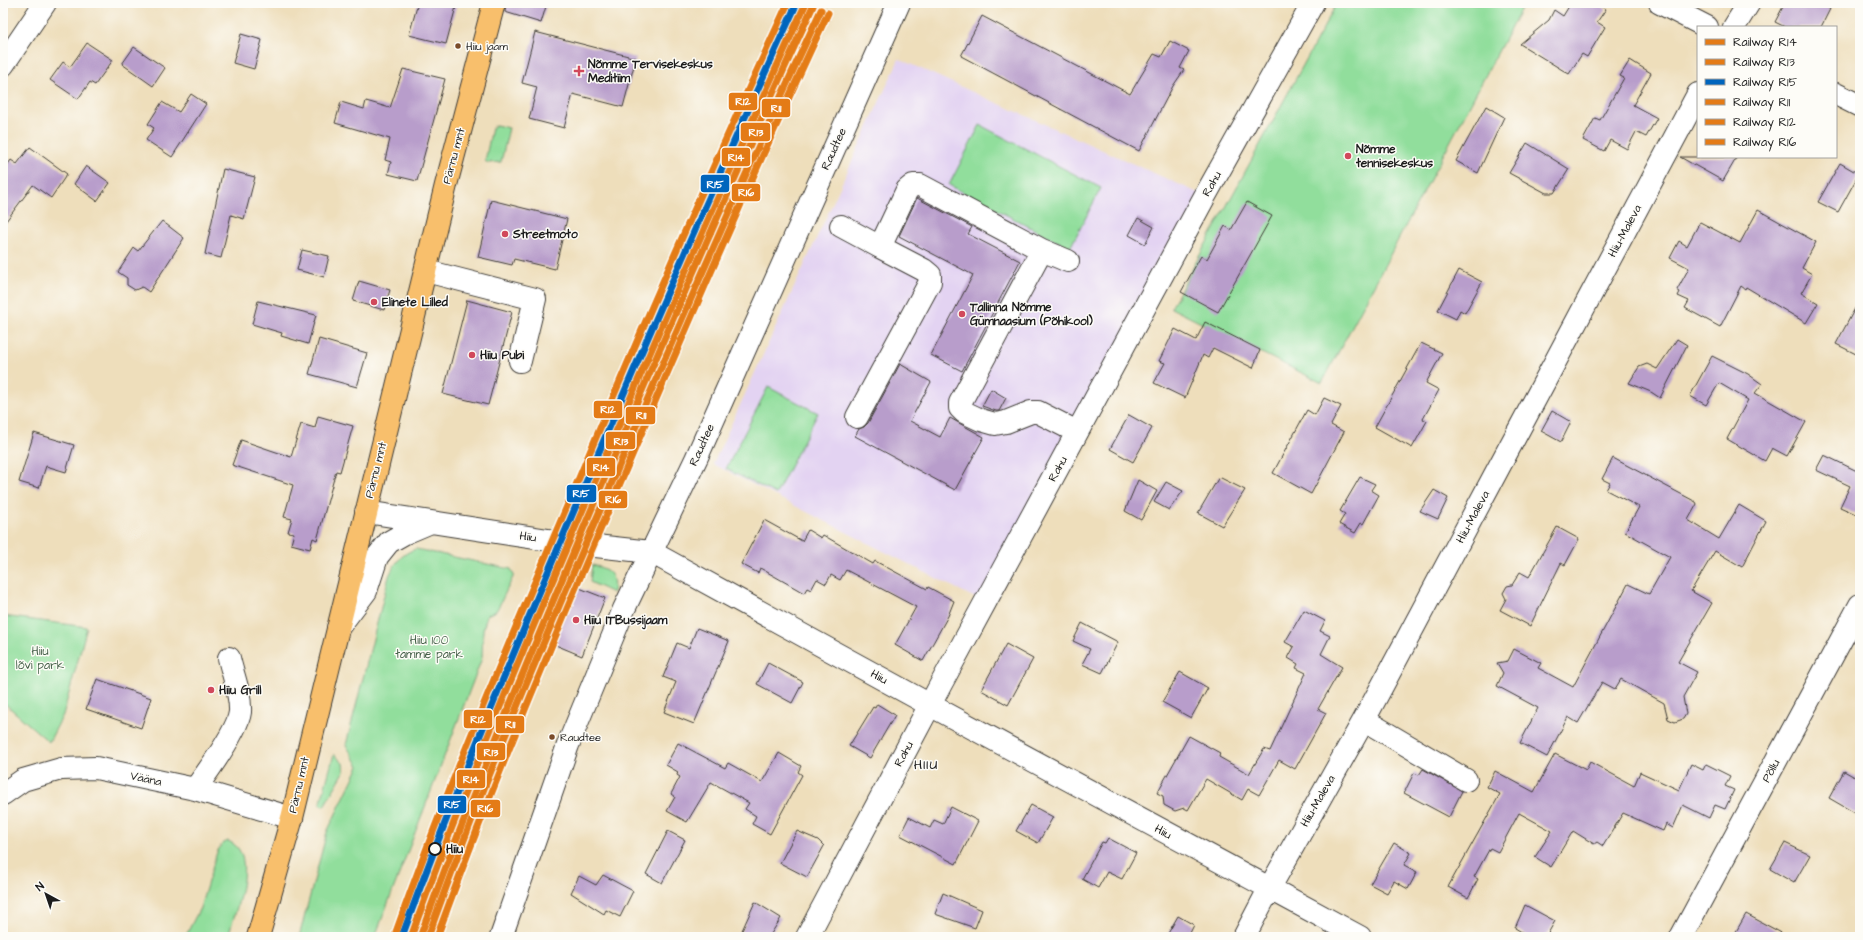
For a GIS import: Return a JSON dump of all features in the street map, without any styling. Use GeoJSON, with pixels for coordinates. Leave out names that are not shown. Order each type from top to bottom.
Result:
{"type":"FeatureCollection","features":[{"type":"Feature","properties":{"kind":"main road","name":"Pärnu mnt"},"geometry":{"type":"LineString","coordinates":[[258,937],[292,818],[337,629],[494,3]]}},
{"type":"Feature","properties":{"kind":"street"},"geometry":{"type":"LineString","coordinates":[[3,65],[45,3]]}},
{"type":"Feature","properties":{"kind":"street","name":"Raudtee"},"geometry":{"type":"LineString","coordinates":[[501,937],[568,745],[624,609],[696,459],[899,3]]}},
{"type":"Feature","properties":{"kind":"street","name":"Rahu"},"geometry":{"type":"LineString","coordinates":[[807,937],[930,705],[1201,203],[1313,3]]}},
{"type":"Feature","properties":{"kind":"street"},"geometry":{"type":"LineString","coordinates":[[1660,3],[1705,26]]}},
{"type":"Feature","properties":{"kind":"street"},"geometry":{"type":"LineString","coordinates":[[1735,26],[1749,3]]}},
{"type":"Feature","properties":{"kind":"street"},"geometry":{"type":"LineString","coordinates":[[1837,94],[1860,106]]}},
{"type":"Feature","properties":{"kind":"street","name":"Hiiu-Maleva"},"geometry":{"type":"LineString","coordinates":[[1244,937],[1269,889],[1364,720],[1697,96]]}},
{"type":"Feature","properties":{"kind":"street"},"geometry":{"type":"LineString","coordinates":[[880,246],[906,190],[913,185],[920,186],[1042,250],[1068,261]]}},
{"type":"Feature","properties":{"kind":"street"},"geometry":{"type":"LineString","coordinates":[[841,226],[924,270],[930,275],[930,282],[857,417]]}},
{"type":"Feature","properties":{"kind":"street"},"geometry":{"type":"LineString","coordinates":[[1042,250],[960,403],[960,408],[964,412],[981,420],[995,424],[1006,422],[1031,412],[1038,412],[1078,432]]}},
{"type":"Feature","properties":{"kind":"street"},"geometry":{"type":"LineString","coordinates":[[426,271],[535,299],[520,361]]}},
{"type":"Feature","properties":{"kind":"street","name":"Hiiu"},"geometry":{"type":"LineString","coordinates":[[366,512],[568,543],[651,552],[930,705],[1360,937]]}},
{"type":"Feature","properties":{"kind":"street"},"geometry":{"type":"LineString","coordinates":[[337,629],[366,591],[377,558],[389,542],[430,522]]}},
{"type":"Feature","properties":{"kind":"street","name":"Põllu"},"geometry":{"type":"LineString","coordinates":[[1681,937],[1860,605]]}},
{"type":"Feature","properties":{"kind":"street"},"geometry":{"type":"LineString","coordinates":[[195,789],[227,742],[240,714],[239,695],[229,658]]}},
{"type":"Feature","properties":{"kind":"street"},"geometry":{"type":"LineString","coordinates":[[1364,720],[1466,780]]}},
{"type":"Feature","properties":{"kind":"street","name":"Vääna"},"geometry":{"type":"LineString","coordinates":[[3,794],[23,780],[61,769],[96,768],[195,789],[292,818]]}},
{"type":"Feature","properties":{"kind":"shaded area","name":"Tallinna Nõmme Gümnaasium (Põhikool)"},"geometry":{"type":"Polygon","coordinates":[[[899,59],[1205,196],[985,603],[713,464],[899,59]]]}},
{"type":"Feature","properties":{"kind":"green space","name":"Nõmme tennisekeskus"},"geometry":{"type":"Polygon","coordinates":[[[1337,3],[1524,3],[1322,383],[1171,308],[1337,3]]]}},
{"type":"Feature","properties":{"kind":"green space"},"geometry":{"type":"Polygon","coordinates":[[[496,125],[509,128],[501,162],[488,163],[485,161],[492,128],[496,125]]]}},
{"type":"Feature","properties":{"kind":"green space"},"geometry":{"type":"Polygon","coordinates":[[[980,125],[1101,188],[1070,248],[949,185],[980,125]]]}},
{"type":"Feature","properties":{"kind":"green space"},"geometry":{"type":"Polygon","coordinates":[[[768,387],[818,413],[776,494],[726,469],[768,387]]]}},
{"type":"Feature","properties":{"kind":"green space","name":"Hiiu 100 tamme park"},"geometry":{"type":"Polygon","coordinates":[[[416,549],[511,569],[514,575],[496,611],[487,615],[483,630],[482,658],[375,937],[299,937],[327,832],[359,766],[346,745],[389,576],[403,556],[416,549]]]}},
{"type":"Feature","properties":{"kind":"green space"},"geometry":{"type":"Polygon","coordinates":[[[592,565],[603,568],[610,573],[614,586],[613,593],[590,582],[592,565]]]}},
{"type":"Feature","properties":{"kind":"green space","name":"Hiiu lõvi park"},"geometry":{"type":"Polygon","coordinates":[[[3,616],[87,627],[63,715],[49,742],[3,702],[3,616]]]}},
{"type":"Feature","properties":{"kind":"green space"},"geometry":{"type":"Polygon","coordinates":[[[334,754],[343,763],[344,772],[324,806],[320,805],[334,754]]]}},
{"type":"Feature","properties":{"kind":"green space"},"geometry":{"type":"Polygon","coordinates":[[[228,841],[237,848],[242,858],[244,871],[239,900],[228,937],[185,937],[200,908],[217,852],[222,844],[228,841]]]}},
{"type":"Feature","properties":{"kind":"building"},"geometry":{"type":"Polygon","coordinates":[[[418,3],[457,3],[446,44],[409,35],[418,3]]]}},
{"type":"Feature","properties":{"kind":"building"},"geometry":{"type":"Polygon","coordinates":[[[506,3],[547,3],[541,23],[505,12],[506,3]]]}},
{"type":"Feature","properties":{"kind":"building"},"geometry":{"type":"Polygon","coordinates":[[[1571,3],[1595,3],[1606,9],[1597,22],[1605,27],[1587,57],[1582,54],[1569,74],[1520,44],[1549,20],[1554,10],[1563,16],[1571,3]]]}},
{"type":"Feature","properties":{"kind":"building"},"geometry":{"type":"Polygon","coordinates":[[[1785,3],[1818,3],[1830,9],[1822,26],[1783,26],[1775,22],[1785,3]]]}},
{"type":"Feature","properties":{"kind":"building"},"geometry":{"type":"Polygon","coordinates":[[[982,16],[1130,94],[1154,54],[1161,57],[1170,41],[1189,51],[1180,68],[1184,70],[1173,86],[1139,151],[961,56],[982,16]]]}},
{"type":"Feature","properties":{"kind":"building","name":"Nõmme Tervisekeskus Meditiim"},"geometry":{"type":"Polygon","coordinates":[[[535,32],[636,58],[623,107],[573,94],[564,128],[529,119],[537,87],[522,83],[535,32]]]}},
{"type":"Feature","properties":{"kind":"building"},"geometry":{"type":"Polygon","coordinates":[[[241,34],[262,40],[254,69],[233,63],[241,34]]]}},
{"type":"Feature","properties":{"kind":"building"},"geometry":{"type":"Polygon","coordinates":[[[87,43],[113,60],[95,85],[90,82],[78,99],[50,80],[63,62],[70,67],[87,43]]]}},
{"type":"Feature","properties":{"kind":"building"},"geometry":{"type":"Polygon","coordinates":[[[134,47],[165,68],[153,86],[122,64],[134,47]]]}},
{"type":"Feature","properties":{"kind":"building"},"geometry":{"type":"Polygon","coordinates":[[[1630,60],[1651,73],[1633,105],[1657,118],[1646,137],[1636,132],[1627,149],[1610,140],[1604,151],[1583,140],[1595,118],[1600,120],[1624,78],[1620,76],[1630,60]]]}},
{"type":"Feature","properties":{"kind":"building"},"geometry":{"type":"Polygon","coordinates":[[[403,69],[445,79],[417,181],[388,174],[391,162],[385,160],[390,139],[335,123],[341,102],[364,109],[366,101],[390,108],[403,69]]]}},
{"type":"Feature","properties":{"kind":"building"},"geometry":{"type":"Polygon","coordinates":[[[191,94],[206,104],[172,157],[146,140],[154,128],[148,124],[162,102],[179,112],[191,94]]]}},
{"type":"Feature","properties":{"kind":"building"},"geometry":{"type":"Polygon","coordinates":[[[1486,106],[1504,117],[1478,173],[1456,161],[1486,106]]]}},
{"type":"Feature","properties":{"kind":"building"},"geometry":{"type":"Polygon","coordinates":[[[1527,143],[1569,169],[1554,193],[1546,193],[1509,173],[1527,143]]]}},
{"type":"Feature","properties":{"kind":"building"},"geometry":{"type":"Polygon","coordinates":[[[30,147],[67,174],[51,198],[33,185],[3,225],[3,171],[11,160],[17,164],[30,147]]]}},
{"type":"Feature","properties":{"kind":"building"},"geometry":{"type":"Polygon","coordinates":[[[1680,157],[1736,158],[1723,181],[1680,157]]]}},
{"type":"Feature","properties":{"kind":"building"},"geometry":{"type":"Polygon","coordinates":[[[1840,163],[1859,174],[1838,212],[1818,202],[1840,163]]]}},
{"type":"Feature","properties":{"kind":"building"},"geometry":{"type":"Polygon","coordinates":[[[86,166],[110,183],[97,201],[74,184],[86,166]]]}},
{"type":"Feature","properties":{"kind":"building"},"geometry":{"type":"Polygon","coordinates":[[[223,169],[255,177],[244,219],[231,215],[221,258],[205,254],[223,169]]]}},
{"type":"Feature","properties":{"kind":"building"},"geometry":{"type":"Polygon","coordinates":[[[917,198],[972,227],[968,234],[1020,261],[962,371],[931,355],[973,275],[899,236],[917,198]]]}},
{"type":"Feature","properties":{"kind":"building"},"geometry":{"type":"Polygon","coordinates":[[[491,200],[567,219],[555,269],[514,259],[512,265],[478,257],[491,200]]]}},
{"type":"Feature","properties":{"kind":"building"},"geometry":{"type":"Polygon","coordinates":[[[1247,202],[1272,216],[1218,312],[1181,292],[1201,256],[1207,259],[1225,226],[1231,230],[1247,202]]]}},
{"type":"Feature","properties":{"kind":"building"},"geometry":{"type":"Polygon","coordinates":[[[1758,210],[1816,242],[1802,268],[1812,274],[1801,293],[1818,303],[1806,323],[1746,287],[1745,289],[1741,286],[1720,327],[1685,308],[1689,301],[1678,296],[1680,292],[1677,290],[1689,268],[1670,258],[1679,241],[1687,246],[1700,222],[1740,243],[1758,210]]]}},
{"type":"Feature","properties":{"kind":"building"},"geometry":{"type":"Polygon","coordinates":[[[1138,218],[1154,227],[1145,244],[1129,235],[1138,218]]]}},
{"type":"Feature","properties":{"kind":"building"},"geometry":{"type":"Polygon","coordinates":[[[162,221],[184,238],[149,292],[142,287],[135,290],[127,285],[127,278],[118,272],[134,248],[138,251],[162,221]]]}},
{"type":"Feature","properties":{"kind":"building"},"geometry":{"type":"Polygon","coordinates":[[[302,250],[329,256],[324,277],[297,270],[302,250]]]}},
{"type":"Feature","properties":{"kind":"building"},"geometry":{"type":"Polygon","coordinates":[[[1459,270],[1482,282],[1465,313],[1460,310],[1456,319],[1438,310],[1459,270]]]}},
{"type":"Feature","properties":{"kind":"building"},"geometry":{"type":"Polygon","coordinates":[[[359,281],[390,290],[384,310],[353,301],[359,281]]]}},
{"type":"Feature","properties":{"kind":"building"},"geometry":{"type":"Polygon","coordinates":[[[1860,299],[1860,356],[1836,344],[1860,299]]]}},
{"type":"Feature","properties":{"kind":"building"},"geometry":{"type":"Polygon","coordinates":[[[467,300],[512,312],[488,405],[443,394],[467,300]]]}},
{"type":"Feature","properties":{"kind":"building"},"geometry":{"type":"Polygon","coordinates":[[[258,301],[316,315],[308,344],[281,336],[282,333],[252,324],[258,301]]]}},
{"type":"Feature","properties":{"kind":"building"},"geometry":{"type":"Polygon","coordinates":[[[1205,322],[1260,350],[1253,368],[1213,348],[1208,358],[1203,355],[1185,398],[1154,383],[1165,363],[1159,361],[1175,329],[1196,340],[1205,322]]]}},
{"type":"Feature","properties":{"kind":"building"},"geometry":{"type":"Polygon","coordinates":[[[319,339],[367,353],[357,387],[309,374],[319,339]]]}},
{"type":"Feature","properties":{"kind":"building"},"geometry":{"type":"Polygon","coordinates":[[[1677,339],[1687,345],[1660,398],[1651,392],[1629,383],[1639,367],[1647,364],[1657,369],[1677,339]]]}},
{"type":"Feature","properties":{"kind":"building"},"geometry":{"type":"Polygon","coordinates":[[[1421,343],[1442,353],[1426,383],[1439,390],[1423,419],[1427,421],[1412,448],[1375,427],[1421,343]]]}},
{"type":"Feature","properties":{"kind":"building"},"geometry":{"type":"Polygon","coordinates":[[[1712,356],[1748,374],[1762,384],[1755,393],[1806,422],[1787,456],[1772,448],[1765,461],[1727,439],[1748,400],[1719,383],[1706,405],[1690,396],[1712,356]]]}},
{"type":"Feature","properties":{"kind":"building"},"geometry":{"type":"Polygon","coordinates":[[[900,364],[931,382],[910,421],[940,437],[950,418],[984,437],[955,490],[855,436],[859,429],[868,423],[900,364]]]}},
{"type":"Feature","properties":{"kind":"building"},"geometry":{"type":"Polygon","coordinates":[[[991,389],[1006,398],[999,411],[982,406],[991,389]]]}},
{"type":"Feature","properties":{"kind":"building"},"geometry":{"type":"Polygon","coordinates":[[[1324,398],[1341,406],[1331,425],[1344,432],[1311,494],[1273,473],[1307,410],[1315,415],[1324,398]]]}},
{"type":"Feature","properties":{"kind":"building"},"geometry":{"type":"Polygon","coordinates":[[[1552,411],[1571,422],[1561,442],[1541,431],[1552,411]]]}},
{"type":"Feature","properties":{"kind":"building"},"geometry":{"type":"Polygon","coordinates":[[[1129,415],[1152,428],[1133,462],[1110,449],[1129,415]]]}},
{"type":"Feature","properties":{"kind":"building"},"geometry":{"type":"Polygon","coordinates":[[[318,416],[353,426],[340,472],[336,471],[317,540],[313,538],[310,549],[291,544],[294,533],[288,532],[292,519],[284,517],[293,485],[232,465],[241,440],[291,457],[301,424],[315,428],[318,416]]]}},
{"type":"Feature","properties":{"kind":"building"},"geometry":{"type":"Polygon","coordinates":[[[34,433],[74,445],[66,472],[46,466],[39,488],[19,482],[34,433]]]}},
{"type":"Feature","properties":{"kind":"building"},"geometry":{"type":"Polygon","coordinates":[[[1824,455],[1857,471],[1860,464],[1860,516],[1840,507],[1850,486],[1816,470],[1824,455]]]}},
{"type":"Feature","properties":{"kind":"building"},"geometry":{"type":"Polygon","coordinates":[[[1613,458],[1696,502],[1697,504],[1688,520],[1719,539],[1739,505],[1766,521],[1742,567],[1715,551],[1691,591],[1712,603],[1678,662],[1697,672],[1683,697],[1686,714],[1683,719],[1675,722],[1668,719],[1664,703],[1621,679],[1615,689],[1602,682],[1578,723],[1568,717],[1547,757],[1520,743],[1538,708],[1497,686],[1503,673],[1497,663],[1508,661],[1514,649],[1541,663],[1538,668],[1573,687],[1628,584],[1649,594],[1670,557],[1625,532],[1639,507],[1606,490],[1610,483],[1602,479],[1613,458]]]}},
{"type":"Feature","properties":{"kind":"building"},"geometry":{"type":"Polygon","coordinates":[[[1219,477],[1245,490],[1222,526],[1198,513],[1219,477]]]}},
{"type":"Feature","properties":{"kind":"building"},"geometry":{"type":"Polygon","coordinates":[[[1360,477],[1375,484],[1371,490],[1379,495],[1363,524],[1361,523],[1355,533],[1339,524],[1345,514],[1340,511],[1360,477]]]}},
{"type":"Feature","properties":{"kind":"building"},"geometry":{"type":"Polygon","coordinates":[[[1138,480],[1157,491],[1141,520],[1125,511],[1138,480]]]}},
{"type":"Feature","properties":{"kind":"building"},"geometry":{"type":"Polygon","coordinates":[[[1166,482],[1183,491],[1169,510],[1154,502],[1166,482]]]}},
{"type":"Feature","properties":{"kind":"building"},"geometry":{"type":"Polygon","coordinates":[[[1434,490],[1448,498],[1438,519],[1420,511],[1434,490]]]}},
{"type":"Feature","properties":{"kind":"building"},"geometry":{"type":"Polygon","coordinates":[[[764,520],[802,541],[808,530],[821,538],[823,535],[873,564],[875,561],[927,589],[928,587],[954,601],[948,616],[923,661],[895,645],[916,607],[846,570],[840,580],[831,575],[826,584],[817,579],[811,590],[807,588],[804,593],[760,568],[758,573],[741,564],[764,520]]]}},
{"type":"Feature","properties":{"kind":"building"},"geometry":{"type":"Polygon","coordinates":[[[1557,527],[1579,539],[1565,565],[1561,563],[1530,626],[1500,610],[1506,599],[1503,593],[1507,586],[1512,585],[1520,572],[1529,577],[1557,527]]]}},
{"type":"Feature","properties":{"kind":"building","name":"Hiiu ITBussijaam"},"geometry":{"type":"Polygon","coordinates":[[[569,584],[605,598],[582,656],[546,641],[569,584]]]}},
{"type":"Feature","properties":{"kind":"building"},"geometry":{"type":"Polygon","coordinates":[[[1304,610],[1325,621],[1320,631],[1330,636],[1321,654],[1342,667],[1318,709],[1326,713],[1295,769],[1279,760],[1259,795],[1248,789],[1242,800],[1206,779],[1188,810],[1184,808],[1175,811],[1164,805],[1163,796],[1157,793],[1189,736],[1220,753],[1219,757],[1249,774],[1264,749],[1270,751],[1306,673],[1296,668],[1298,664],[1288,658],[1294,647],[1285,642],[1304,610]]]}},
{"type":"Feature","properties":{"kind":"building"},"geometry":{"type":"Polygon","coordinates":[[[1082,623],[1118,642],[1102,673],[1082,664],[1090,649],[1073,641],[1082,623]]]}},
{"type":"Feature","properties":{"kind":"building"},"geometry":{"type":"Polygon","coordinates":[[[697,628],[729,641],[694,724],[664,712],[676,682],[663,677],[677,643],[689,648],[697,628]]]}},
{"type":"Feature","properties":{"kind":"building"},"geometry":{"type":"Polygon","coordinates":[[[1006,644],[1033,659],[1008,705],[981,690],[1006,644]]]}},
{"type":"Feature","properties":{"kind":"building"},"geometry":{"type":"Polygon","coordinates":[[[768,663],[803,682],[792,703],[757,684],[768,663]]]}},
{"type":"Feature","properties":{"kind":"building"},"geometry":{"type":"Polygon","coordinates":[[[1180,672],[1208,688],[1191,718],[1162,702],[1180,672]]]}},
{"type":"Feature","properties":{"kind":"building"},"geometry":{"type":"Polygon","coordinates":[[[97,679],[151,698],[141,728],[86,709],[97,679]]]}},
{"type":"Feature","properties":{"kind":"building"},"geometry":{"type":"Polygon","coordinates":[[[877,704],[895,715],[870,758],[849,746],[873,707],[875,708],[877,704]]]}},
{"type":"Feature","properties":{"kind":"building"},"geometry":{"type":"Polygon","coordinates":[[[678,743],[725,768],[728,763],[762,782],[779,753],[801,766],[798,772],[802,775],[770,834],[752,824],[756,816],[745,809],[749,803],[711,782],[687,822],[667,811],[675,797],[671,794],[680,777],[677,775],[678,772],[666,765],[678,743]]]}},
{"type":"Feature","properties":{"kind":"building"},"geometry":{"type":"Polygon","coordinates":[[[1555,754],[1586,770],[1590,762],[1634,786],[1640,772],[1679,790],[1691,764],[1703,770],[1706,764],[1730,776],[1725,786],[1734,790],[1725,809],[1715,805],[1709,818],[1683,805],[1673,828],[1666,824],[1663,831],[1623,813],[1603,846],[1597,842],[1594,844],[1573,831],[1551,867],[1535,857],[1552,831],[1519,813],[1498,852],[1490,848],[1474,877],[1478,879],[1468,898],[1448,887],[1500,794],[1487,787],[1495,771],[1534,792],[1555,754]]]}},
{"type":"Feature","properties":{"kind":"building"},"geometry":{"type":"Polygon","coordinates":[[[1423,769],[1462,791],[1449,817],[1404,793],[1414,773],[1419,775],[1423,769]]]}},
{"type":"Feature","properties":{"kind":"building"},"geometry":{"type":"Polygon","coordinates":[[[1844,771],[1860,780],[1860,816],[1829,798],[1844,771]]]}},
{"type":"Feature","properties":{"kind":"building"},"geometry":{"type":"Polygon","coordinates":[[[1031,805],[1053,817],[1038,843],[1016,831],[1031,805]]]}},
{"type":"Feature","properties":{"kind":"building"},"geometry":{"type":"Polygon","coordinates":[[[951,807],[978,821],[956,864],[900,835],[909,817],[930,828],[934,820],[943,824],[951,807]]]}},
{"type":"Feature","properties":{"kind":"building"},"geometry":{"type":"Polygon","coordinates":[[[668,831],[685,840],[662,883],[646,874],[668,831]]]}},
{"type":"Feature","properties":{"kind":"building"},"geometry":{"type":"Polygon","coordinates":[[[797,831],[818,840],[824,846],[807,877],[780,863],[797,831]]]}},
{"type":"Feature","properties":{"kind":"building"},"geometry":{"type":"Polygon","coordinates":[[[1108,838],[1136,853],[1122,879],[1107,872],[1098,888],[1082,879],[1102,842],[1105,843],[1108,838]]]}},
{"type":"Feature","properties":{"kind":"building"},"geometry":{"type":"Polygon","coordinates":[[[1394,843],[1411,853],[1404,865],[1417,872],[1408,889],[1394,881],[1387,893],[1370,884],[1394,843]]]}},
{"type":"Feature","properties":{"kind":"building"},"geometry":{"type":"Polygon","coordinates":[[[1785,843],[1810,855],[1794,883],[1770,869],[1785,843]]]}},
{"type":"Feature","properties":{"kind":"building"},"geometry":{"type":"Polygon","coordinates":[[[603,875],[633,891],[620,917],[606,910],[604,914],[571,893],[579,876],[596,885],[603,875]]]}},
{"type":"Feature","properties":{"kind":"building"},"geometry":{"type":"Polygon","coordinates":[[[943,893],[982,910],[975,928],[935,914],[943,893]]]}},
{"type":"Feature","properties":{"kind":"building"},"geometry":{"type":"Polygon","coordinates":[[[755,902],[781,918],[769,937],[739,937],[755,902]]]}},
{"type":"Feature","properties":{"kind":"building"},"geometry":{"type":"Polygon","coordinates":[[[1525,905],[1555,921],[1546,937],[1530,937],[1515,928],[1525,905]]]}},
{"type":"Feature","properties":{"kind":"building"},"geometry":{"type":"Polygon","coordinates":[[[1746,914],[1789,937],[1733,937],[1746,914]]]}},
{"type":"Feature","properties":{"kind":"building"},"geometry":{"type":"Polygon","coordinates":[[[1178,916],[1194,925],[1188,937],[1166,937],[1178,916]]]}},
{"type":"Feature","properties":{"kind":"rail line","name":"R12"},"geometry":{"type":"LineString","coordinates":[[396,932],[460,763],[529,596],[627,364],[733,123],[788,3]]}},
{"type":"Feature","properties":{"kind":"rail line","name":"R15"},"geometry":{"type":"LineString","coordinates":[[403,934],[490,709],[636,365],[742,123],[797,3]]}},
{"type":"Feature","properties":{"kind":"rail line","name":"R14"},"geometry":{"type":"LineString","coordinates":[[411,937],[475,769],[543,603],[696,247],[806,3]]}},
{"type":"Feature","properties":{"kind":"rail line","name":"R13"},"geometry":{"type":"LineString","coordinates":[[420,937],[484,770],[598,494],[703,250],[813,6]]}},
{"type":"Feature","properties":{"kind":"rail line","name":"R11"},"geometry":{"type":"LineString","coordinates":[[428,937],[469,827],[558,609],[710,254],[821,10]]}},
{"type":"Feature","properties":{"kind":"rail line","name":"R16"},"geometry":{"type":"LineString","coordinates":[[437,937],[478,827],[589,556],[718,257],[828,13]]}},
{"type":"Feature","properties":{"kind":"place","name":"Hiiu jaam"},"geometry":{"type":"Point","coordinates":[458,46]}},
{"type":"Feature","properties":{"kind":"place","name":"Nõmme Tervisekeskus Meditiim"},"geometry":{"type":"Point","coordinates":[579,71]}},
{"type":"Feature","properties":{"kind":"place","name":"Nõmme tennisekeskus"},"geometry":{"type":"Point","coordinates":[1348,156]}},
{"type":"Feature","properties":{"kind":"place","name":"Streetmoto"},"geometry":{"type":"Point","coordinates":[505,234]}},
{"type":"Feature","properties":{"kind":"place","name":"Elinete Lilled"},"geometry":{"type":"Point","coordinates":[374,302]}},
{"type":"Feature","properties":{"kind":"place","name":"Tallinna Nõmme Gümnaasium (Põhikool)"},"geometry":{"type":"Point","coordinates":[962,314]}},
{"type":"Feature","properties":{"kind":"place","name":"Hiiu Pubi"},"geometry":{"type":"Point","coordinates":[472,355]}},
{"type":"Feature","properties":{"kind":"place","name":"Hiiu ITBussijaam"},"geometry":{"type":"Point","coordinates":[576,620]}},
{"type":"Feature","properties":{"kind":"place","name":"Hiiu Grill"},"geometry":{"type":"Point","coordinates":[211,690]}},
{"type":"Feature","properties":{"kind":"place","name":"Raudtee"},"geometry":{"type":"Point","coordinates":[552,737]}},
{"type":"Feature","properties":{"kind":"place","name":"Hiiu"},"geometry":{"type":"Point","coordinates":[435,849]}},
{"type":"Feature","properties":{"kind":"district","name":"HIIU"},"geometry":{"type":"Point","coordinates":[926,765]}}]}
